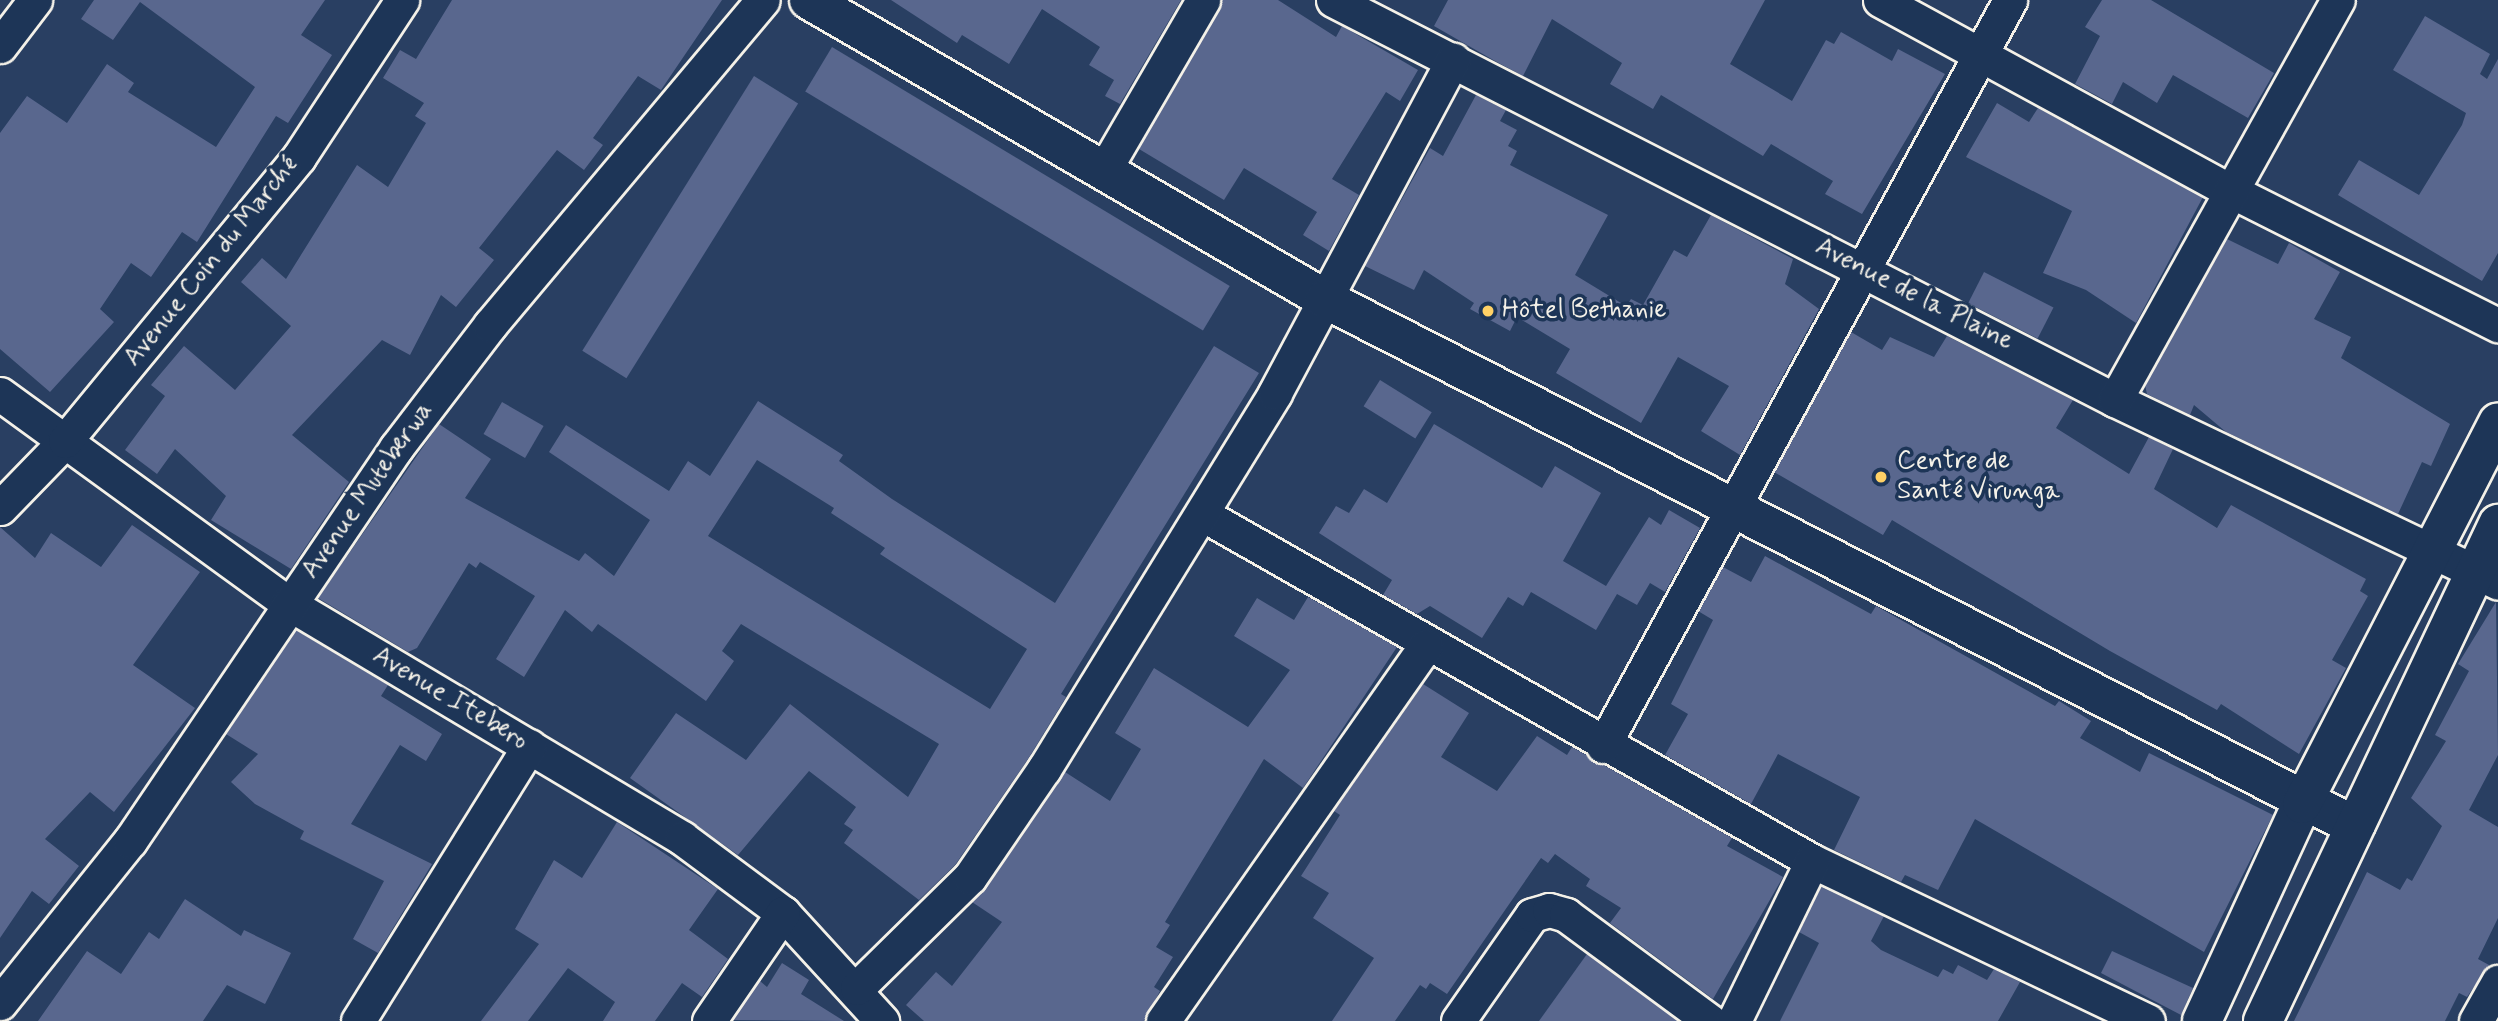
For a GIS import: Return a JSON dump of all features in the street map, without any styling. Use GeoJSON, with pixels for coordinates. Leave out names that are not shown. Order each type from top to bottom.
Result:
{"type":"FeatureCollection","features":[{"type":"Feature","properties":{"kind":"street"},"geometry":{"type":"LineString","coordinates":[[0,46],[35,0]]}},
{"type":"Feature","properties":{"kind":"street","name":"Avenue Coin du Marché"},"geometry":{"type":"LineString","coordinates":[[0,508],[65,441],[299,157],[402,0]]}},
{"type":"Feature","properties":{"kind":"street","name":"Avenue Muteberwa"},"geometry":{"type":"LineString","coordinates":[[0,1003],[130,841],[288,603],[490,325],[763,0]]}},
{"type":"Feature","properties":{"kind":"street"},"geometry":{"type":"LineString","coordinates":[[809,0],[1325,299],[1734,508],[2302,804],[2355,827]]}},
{"type":"Feature","properties":{"kind":"street"},"geometry":{"type":"LineString","coordinates":[[1103,172],[1203,0]]}},
{"type":"Feature","properties":{"kind":"street","name":"Avenue de la Plaine"},"geometry":{"type":"LineString","coordinates":[[1333,0],[1864,269],[2115,400],[2432,557],[2486,578]]}},
{"type":"Feature","properties":{"kind":"street"},"geometry":{"type":"LineString","coordinates":[[1880,0],[1982,52],[2231,191],[2498,325]]}},
{"type":"Feature","properties":{"kind":"street"},"geometry":{"type":"LineString","coordinates":[[1603,746],[2010,0]]}},
{"type":"Feature","properties":{"kind":"street"},"geometry":{"type":"LineString","coordinates":[[2115,400],[2338,0]]}},
{"type":"Feature","properties":{"kind":"street"},"geometry":{"type":"LineString","coordinates":[[857,988],[970,877],[999,839],[1202,514],[1325,299],[1453,60]]}},
{"type":"Feature","properties":{"kind":"street","name":"Avenue Itebero"},"geometry":{"type":"LineString","coordinates":[[0,394],[160,516],[288,603],[634,806],[783,913],[857,988],[883,1021]]}},
{"type":"Feature","properties":{"kind":"street"},"geometry":{"type":"LineString","coordinates":[[2202,1021],[2302,804],[2432,557],[2498,422]]}},
{"type":"Feature","properties":{"kind":"street"},"geometry":{"type":"LineString","coordinates":[[1202,514],[1426,646],[1812,861],[2148,1021]]}},
{"type":"Feature","properties":{"kind":"street"},"geometry":{"type":"LineString","coordinates":[[2263,1021],[2355,827],[2486,578],[2498,524]]}},
{"type":"Feature","properties":{"kind":"street"},"geometry":{"type":"LineString","coordinates":[[1163,1021],[1426,646]]}},
{"type":"Feature","properties":{"kind":"street"},"geometry":{"type":"LineString","coordinates":[[358,1021],[529,746]]}},
{"type":"Feature","properties":{"kind":"street"},"geometry":{"type":"LineString","coordinates":[[1734,1021],[1812,861]]}},
{"type":"Feature","properties":{"kind":"street"},"geometry":{"type":"LineString","coordinates":[[709,1021],[783,913]]}},
{"type":"Feature","properties":{"kind":"street"},"geometry":{"type":"LineString","coordinates":[[1458,1021],[1532,915],[1566,915],[1710,1021]]}},
{"type":"Feature","properties":{"kind":"street"},"geometry":{"type":"LineString","coordinates":[[2476,1021],[2498,982]]}},
{"type":"Feature","properties":{"kind":"building"},"geometry":{"type":"Polygon","coordinates":[[[94,0],[325,0],[301,35],[332,55],[288,123],[276,116],[197,242],[182,232],[151,277],[131,263],[100,309],[114,322],[50,392],[0,349],[0,133],[27,96],[67,123],[107,64],[134,83],[128,92],[216,147],[255,87],[140,2],[113,40],[81,19],[94,0]]]}},
{"type":"Feature","properties":{"kind":"building"},"geometry":{"type":"Polygon","coordinates":[[[452,0],[722,0],[661,90],[638,76],[593,138],[603,145],[584,170],[557,150],[479,248],[494,260],[456,307],[441,295],[410,355],[382,340],[292,435],[349,482],[291,569],[211,520],[226,496],[175,449],[157,474],[125,450],[165,396],[151,385],[184,346],[235,390],[291,326],[241,282],[262,258],[286,279],[357,165],[388,187],[426,123],[415,116],[424,103],[383,78],[400,50],[416,59],[452,0]]]}},
{"type":"Feature","properties":{"kind":"building"},"geometry":{"type":"Polygon","coordinates":[[[891,0],[1181,0],[1120,104],[1105,96],[1114,80],[1089,65],[1100,47],[1042,9],[1009,64],[962,35],[957,43],[891,0]]]}},
{"type":"Feature","properties":{"kind":"building"},"geometry":{"type":"Polygon","coordinates":[[[1222,0],[1278,0],[1336,37],[1342,26],[1418,70],[1400,101],[1386,92],[1332,179],[1359,195],[1329,251],[1303,235],[1317,212],[1244,168],[1224,200],[1139,149],[1222,0]]]}},
{"type":"Feature","properties":{"kind":"building"},"geometry":{"type":"Polygon","coordinates":[[[1448,0],[1765,0],[1730,64],[1792,101],[1826,40],[1834,44],[1841,32],[1892,61],[1898,49],[1945,74],[1862,214],[1825,194],[1833,181],[1771,144],[1763,156],[1661,95],[1653,109],[1610,84],[1622,63],[1552,19],[1523,76],[1434,26],[1448,0]]]}},
{"type":"Feature","properties":{"kind":"building"},"geometry":{"type":"Polygon","coordinates":[[[2102,0],[2151,0],[2274,73],[2248,118],[2173,75],[2157,103],[2123,82],[2112,104],[2075,84],[2100,36],[2085,27],[2102,0]]]}},
{"type":"Feature","properties":{"kind":"building"},"geometry":{"type":"Polygon","coordinates":[[[2425,16],[2490,54],[2480,74],[2487,79],[2498,59],[2498,253],[2482,281],[2338,195],[2359,160],[2419,195],[2462,125],[2466,113],[2393,70],[2425,16]]]}},
{"type":"Feature","properties":{"kind":"building"},"geometry":{"type":"Polygon","coordinates":[[[832,47],[1230,286],[1203,331],[805,92],[832,47]]]}},
{"type":"Feature","properties":{"kind":"building"},"geometry":{"type":"Polygon","coordinates":[[[754,76],[798,104],[626,378],[582,351],[754,76]]]}},
{"type":"Feature","properties":{"kind":"building"},"geometry":{"type":"Polygon","coordinates":[[[1476,95],[1506,110],[1500,121],[1517,130],[1508,146],[1517,151],[1510,165],[1608,215],[1575,275],[1626,306],[1631,299],[1643,305],[1674,250],[1687,257],[1711,215],[1793,259],[1785,284],[1819,309],[1740,455],[1701,431],[1729,386],[1678,357],[1641,423],[1556,373],[1570,349],[1517,317],[1510,331],[1470,309],[1474,303],[1424,270],[1414,290],[1365,266],[1430,148],[1443,156],[1476,95]]]}},
{"type":"Feature","properties":{"kind":"building"},"geometry":{"type":"Polygon","coordinates":[[[1997,103],[2029,122],[2038,108],[2203,197],[2136,323],[2086,290],[2043,273],[2072,211],[1966,157],[1997,103]]]}},
{"type":"Feature","properties":{"kind":"building"},"geometry":{"type":"Polygon","coordinates":[[[2227,239],[2278,264],[2289,243],[2340,272],[2314,319],[2351,337],[2341,358],[2450,424],[2431,466],[2422,462],[2398,514],[2226,432],[2194,405],[2190,415],[2147,394],[2145,385],[2227,239]]]}},
{"type":"Feature","properties":{"kind":"building"},"geometry":{"type":"Polygon","coordinates":[[[1984,272],[2053,307],[2038,339],[1968,303],[1984,272]]]}},
{"type":"Feature","properties":{"kind":"building"},"geometry":{"type":"Polygon","coordinates":[[[1851,332],[1882,350],[1890,337],[1934,357],[1947,336],[2073,400],[2056,428],[2129,474],[2149,437],[2173,449],[2154,489],[2217,528],[2231,505],[2366,579],[2360,591],[2368,596],[2332,660],[2346,668],[2299,754],[2221,704],[2217,710],[2110,651],[1892,520],[1883,535],[1774,472],[1851,332]]]}},
{"type":"Feature","properties":{"kind":"building"},"geometry":{"type":"Polygon","coordinates":[[[1214,346],[1259,373],[1061,694],[1066,697],[1028,759],[955,865],[919,900],[844,843],[853,830],[844,824],[856,807],[809,771],[738,855],[630,778],[676,713],[746,760],[790,704],[908,797],[939,744],[741,624],[722,651],[734,661],[706,701],[598,624],[592,632],[565,610],[524,677],[496,659],[535,596],[480,562],[476,568],[469,563],[417,648],[408,652],[318,598],[439,424],[491,459],[465,498],[579,561],[585,553],[614,576],[650,520],[549,452],[566,425],[669,491],[688,461],[710,476],[758,401],[843,455],[839,461],[892,499],[1055,603],[1214,346]],[[757,460],[708,536],[990,709],[1027,649],[880,554],[885,548],[831,513],[834,508],[757,460]]]}},
{"type":"Feature","properties":{"kind":"building"},"geometry":{"type":"Polygon","coordinates":[[[1380,380],[1432,412],[1415,439],[1364,406],[1380,380]]]}},
{"type":"Feature","properties":{"kind":"building"},"geometry":{"type":"Polygon","coordinates":[[[502,402],[544,426],[525,458],[484,434],[502,402]]]}},
{"type":"Feature","properties":{"kind":"building"},"geometry":{"type":"Polygon","coordinates":[[[1434,424],[1542,488],[1555,466],[1601,493],[1563,561],[1606,586],[1649,517],[1661,525],[1669,510],[1700,528],[1665,592],[1650,583],[1637,605],[1617,594],[1596,630],[1531,592],[1523,606],[1508,597],[1482,638],[1430,606],[1417,614],[1383,595],[1392,580],[1319,533],[1336,506],[1349,513],[1364,489],[1387,503],[1434,424]]]}},
{"type":"Feature","properties":{"kind":"building"},"geometry":{"type":"Polygon","coordinates":[[[132,525],[200,572],[133,665],[195,708],[114,812],[90,792],[45,839],[79,866],[49,904],[32,891],[0,938],[0,527],[35,558],[51,533],[101,567],[132,525]]]}},
{"type":"Feature","properties":{"kind":"building"},"geometry":{"type":"Polygon","coordinates":[[[1765,556],[1871,614],[1876,606],[2055,706],[2059,701],[2091,721],[2080,738],[2140,772],[2149,753],[2273,815],[2204,952],[1975,819],[1938,890],[1905,875],[1901,882],[1834,850],[1860,797],[1778,754],[1751,804],[1665,755],[1688,714],[1671,704],[1713,620],[1698,611],[1723,567],[1751,582],[1765,556]]]}},
{"type":"Feature","properties":{"kind":"building"},"geometry":{"type":"Polygon","coordinates":[[[1308,597],[1397,647],[1303,788],[1264,759],[1165,922],[1170,925],[1156,947],[1173,957],[1154,987],[1160,991],[1144,1021],[924,1021],[906,1005],[936,972],[952,986],[1002,922],[972,902],[1065,772],[1110,801],[1141,749],[1115,733],[1154,668],[1248,727],[1290,670],[1234,636],[1257,598],[1294,620],[1308,597]]]}},
{"type":"Feature","properties":{"kind":"building"},"geometry":{"type":"Polygon","coordinates":[[[2496,602],[2498,755],[2469,810],[2498,827],[2498,918],[2478,959],[2489,965],[2467,997],[2459,993],[2445,1021],[2294,1021],[2367,872],[2400,890],[2407,878],[2412,881],[2442,826],[2411,798],[2446,741],[2435,735],[2469,671],[2458,664],[2496,602]]]}},
{"type":"Feature","properties":{"kind":"building"},"geometry":{"type":"Polygon","coordinates":[[[296,630],[388,685],[381,696],[442,734],[426,761],[400,745],[351,824],[432,864],[378,953],[353,939],[384,881],[300,839],[304,831],[255,804],[231,782],[258,754],[226,734],[296,630]]]}},
{"type":"Feature","properties":{"kind":"building"},"geometry":{"type":"Polygon","coordinates":[[[1423,684],[1469,713],[1441,757],[1497,791],[1537,736],[1567,755],[1572,747],[1732,838],[1727,846],[1783,877],[1713,999],[1610,923],[1621,908],[1586,886],[1590,879],[1555,854],[1548,863],[1541,858],[1447,994],[1430,983],[1426,989],[1420,985],[1395,1021],[1332,1021],[1374,958],[1313,918],[1329,893],[1301,876],[1340,815],[1334,811],[1423,684]]]}},
{"type":"Feature","properties":{"kind":"building"},"geometry":{"type":"Polygon","coordinates":[[[617,822],[718,889],[689,930],[728,959],[702,997],[682,983],[655,1021],[603,1021],[615,1002],[568,968],[528,1021],[481,1021],[539,944],[515,929],[554,860],[582,878],[617,822]]]}},
{"type":"Feature","properties":{"kind":"building"},"geometry":{"type":"Polygon","coordinates":[[[1821,887],[1884,916],[1871,941],[1881,950],[1938,977],[1943,969],[1953,974],[1958,965],[1987,980],[1994,969],[2020,982],[1998,1021],[1780,1021],[1819,943],[1799,932],[1821,887]]]}},
{"type":"Feature","properties":{"kind":"building"},"geometry":{"type":"Polygon","coordinates":[[[185,899],[241,936],[244,930],[291,953],[265,1004],[227,985],[203,1021],[38,1021],[87,951],[121,974],[149,932],[159,939],[185,899]]]}},
{"type":"Feature","properties":{"kind":"building"},"geometry":{"type":"Polygon","coordinates":[[[2112,951],[2193,988],[2181,1015],[2101,973],[2112,951]]]}},
{"type":"Feature","properties":{"kind":"building"},"geometry":{"type":"Polygon","coordinates":[[[1587,954],[1678,1021],[1539,1021],[1587,954]]]}},
{"type":"Feature","properties":{"kind":"building"},"geometry":{"type":"Polygon","coordinates":[[[782,963],[809,980],[801,994],[844,1021],[733,1020],[760,981],[767,987],[782,963]]]}},
{"type":"Feature","properties":{"kind":"place","name":"Hôtel Bethanie"},"geometry":{"type":"Point","coordinates":[1488,311]}},
{"type":"Feature","properties":{"kind":"place","name":"Centre de Santé Virunga"},"geometry":{"type":"Point","coordinates":[1881,477]}}]}
